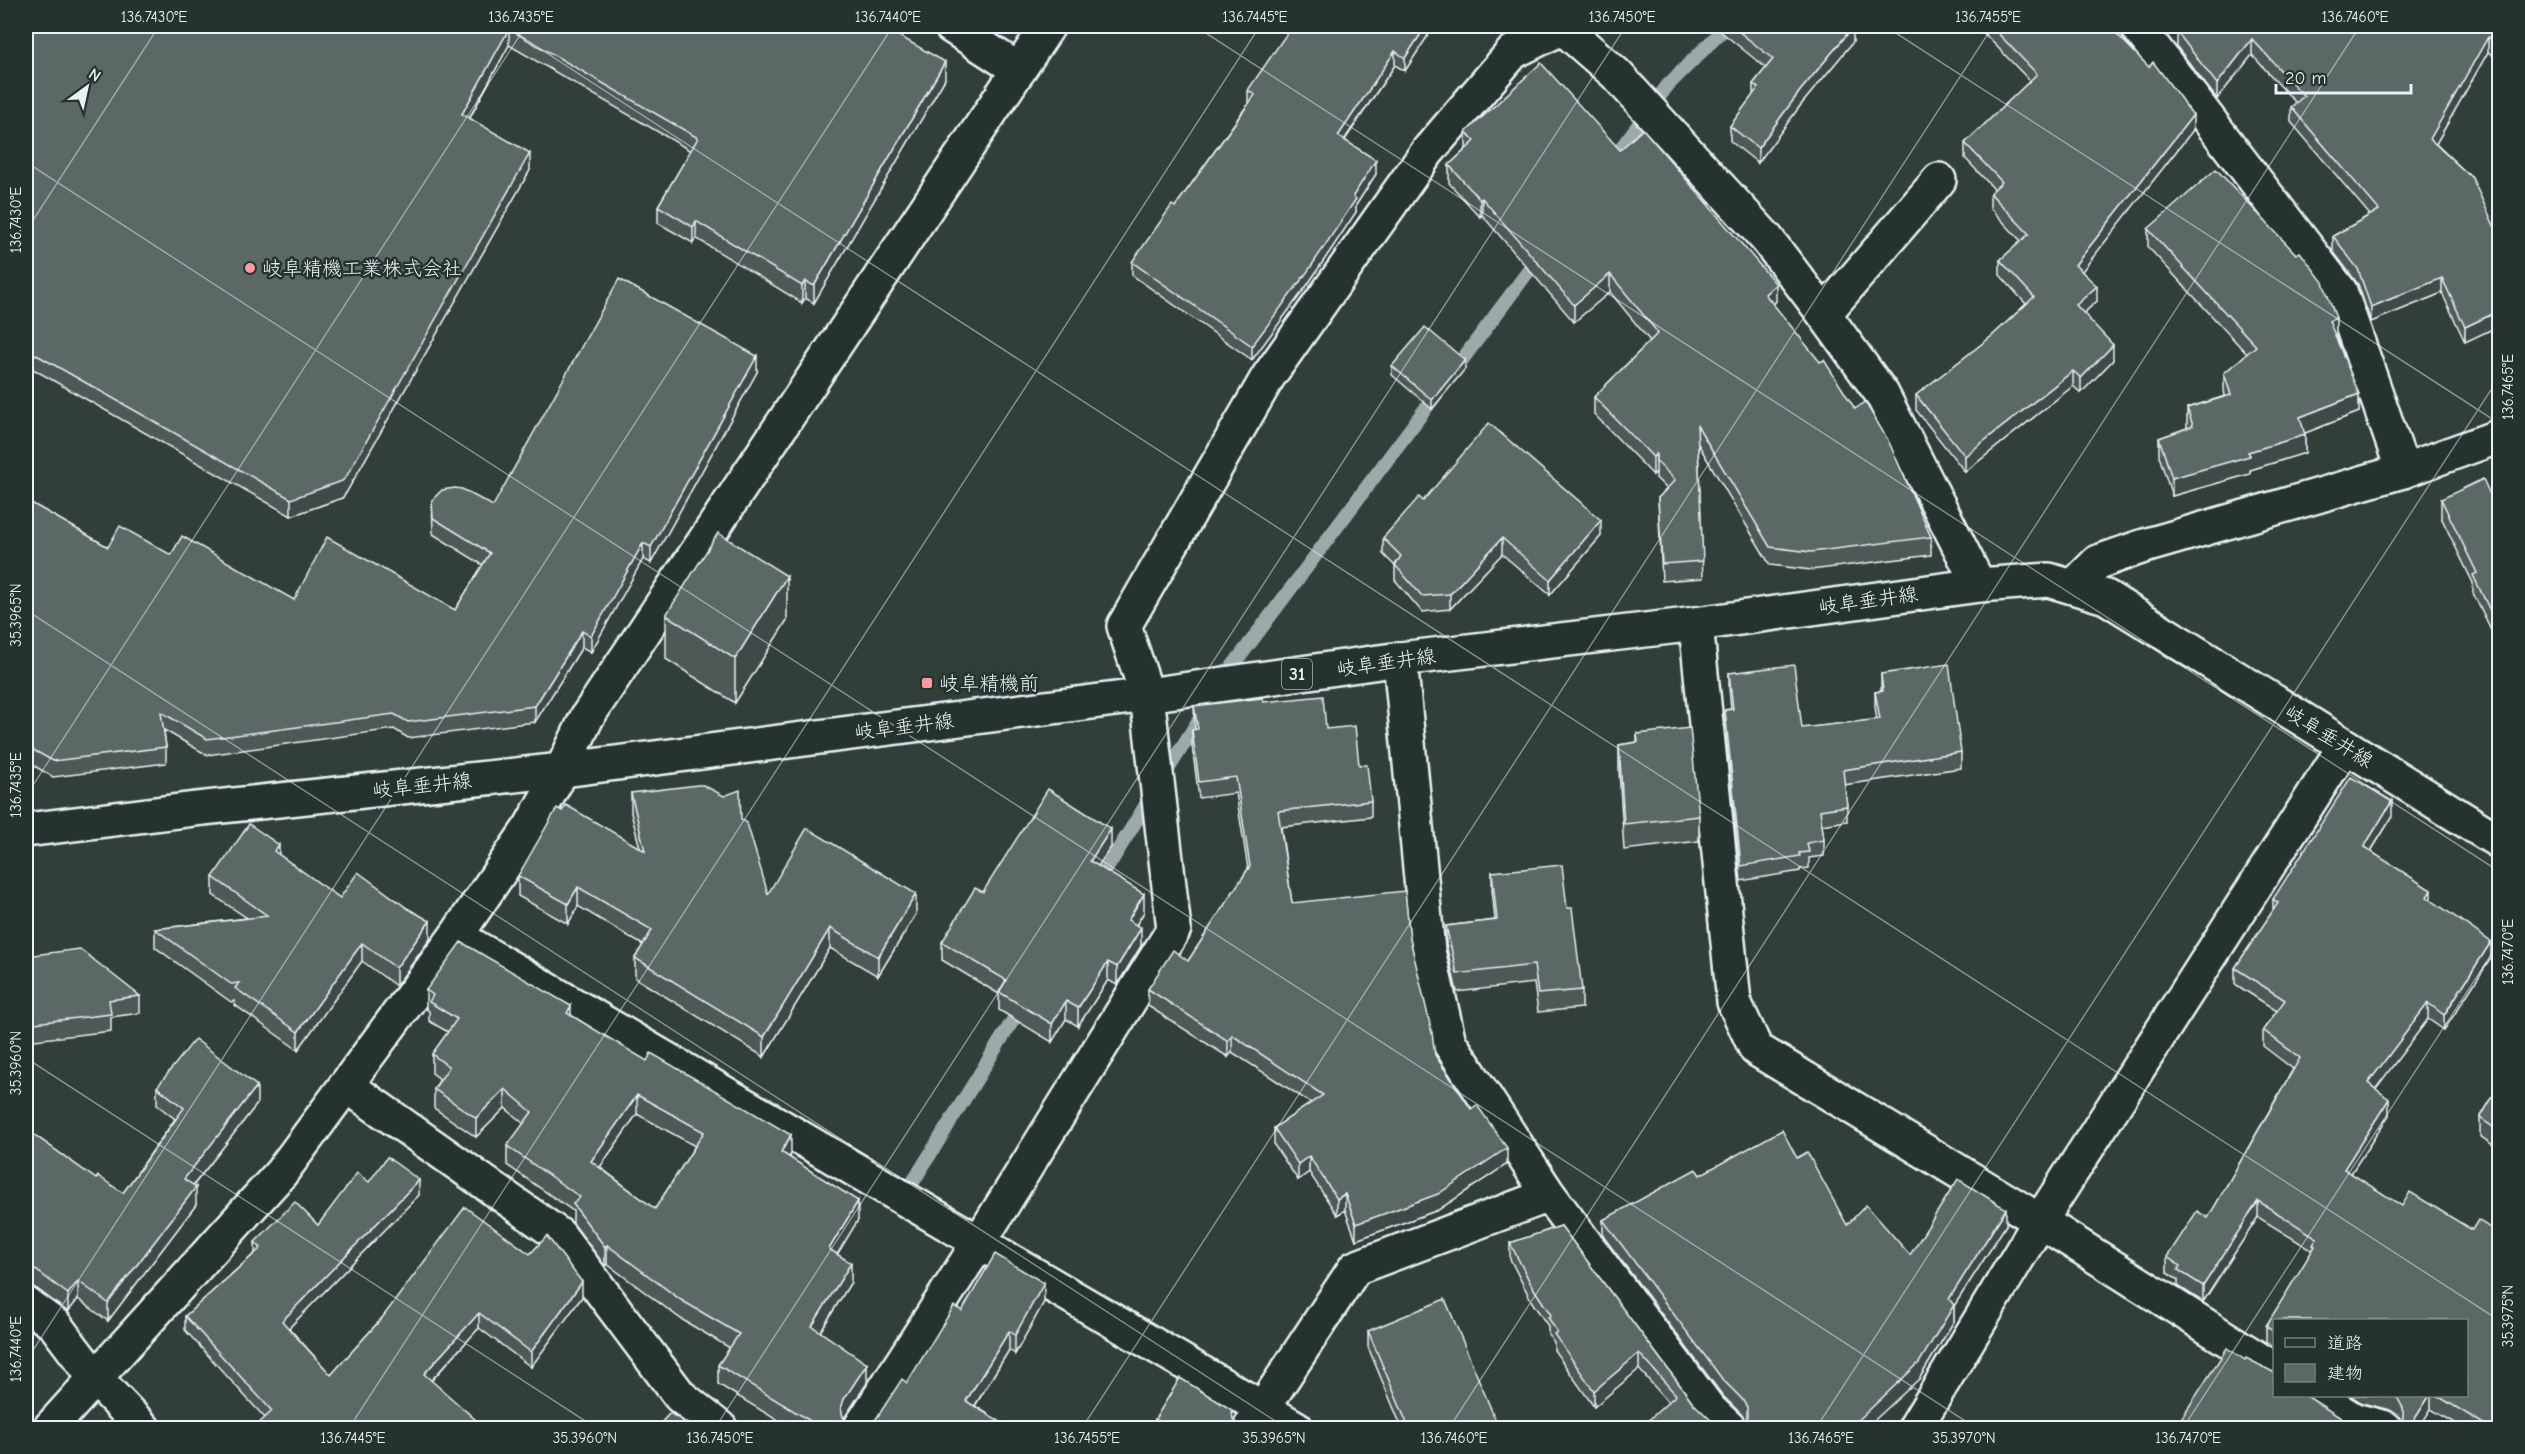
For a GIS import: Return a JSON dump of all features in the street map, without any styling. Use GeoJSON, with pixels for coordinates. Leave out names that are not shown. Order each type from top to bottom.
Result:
{"type":"FeatureCollection","features":[{"type":"Feature","properties":{"kind":"street"},"geometry":{"type":"LineString","coordinates":[[951,26],[1018,70]]}},
{"type":"Feature","properties":{"kind":"street"},"geometry":{"type":"LineString","coordinates":[[50,1428],[281,1173],[456,936],[531,826],[562,770],[587,717],[1048,26]]}},
{"type":"Feature","properties":{"kind":"street"},"geometry":{"type":"LineString","coordinates":[[860,1428],[980,1241],[1174,929],[1146,694],[1124,626],[1268,377],[1428,151],[1513,52],[1565,26],[1616,74],[1767,239],[1882,394],[1945,513],[1979,585]]}},
{"type":"Feature","properties":{"kind":"street"},"geometry":{"type":"LineString","coordinates":[[2137,26],[2340,291],[2403,471]]}},
{"type":"Feature","properties":{"kind":"street"},"geometry":{"type":"LineString","coordinates":[[1824,314],[1939,180]]}},
{"type":"Feature","properties":{"kind":"street"},"geometry":{"type":"LineString","coordinates":[[2073,587],[2098,561],[2403,471],[2499,436]]}},
{"type":"Feature","properties":{"kind":"street","name":"岐阜垂井線"},"geometry":{"type":"LineString","coordinates":[[26,830],[195,809],[562,770],[1400,659],[1696,624],[1979,585],[2049,580],[2106,597],[2499,842]]}},
{"type":"Feature","properties":{"kind":"street"},"geometry":{"type":"LineString","coordinates":[[1696,624],[1734,1002],[1756,1049],[2040,1221],[2273,1368]]}},
{"type":"Feature","properties":{"kind":"street"},"geometry":{"type":"LineString","coordinates":[[1400,659],[1428,951],[1449,1042],[1549,1195],[1709,1409],[1729,1428]]}},
{"type":"Feature","properties":{"kind":"street"},"geometry":{"type":"LineString","coordinates":[[1916,1428],[2040,1221],[2345,746]]}},
{"type":"Feature","properties":{"kind":"street"},"geometry":{"type":"LineString","coordinates":[[456,936],[980,1241],[1256,1419],[1296,1428]]}},
{"type":"Feature","properties":{"kind":"street"},"geometry":{"type":"LineString","coordinates":[[346,1085],[559,1235],[680,1396],[720,1428]]}},
{"type":"Feature","properties":{"kind":"street"},"geometry":{"type":"LineString","coordinates":[[1256,1419],[1356,1268],[1549,1195]]}},
{"type":"Feature","properties":{"kind":"street"},"geometry":{"type":"LineString","coordinates":[[26,1304],[55,1325],[95,1378],[143,1428]]}},
{"type":"Feature","properties":{"kind":"street"},"geometry":{"type":"LineString","coordinates":[[2319,1397],[2354,1420],[2385,1428]]}},
{"type":"Feature","properties":{"kind":"building","name":"岐阜精機工業株式会社"},"geometry":{"type":"Polygon","coordinates":[[[26,26],[882,26],[945,62],[814,286],[805,281],[802,286],[696,221],[693,227],[658,206],[698,138],[509,29],[462,114],[530,153],[346,477],[342,481],[291,499],[26,349],[26,26]]]}},
{"type":"Feature","properties":{"kind":"building"},"geometry":{"type":"Polygon","coordinates":[[[1292,26],[1300,26],[1310,32],[1315,26],[1426,26],[1405,58],[1395,51],[1338,136],[1376,160],[1353,196],[1356,199],[1308,271],[1252,346],[1132,262],[1172,205],[1175,207],[1255,95],[1248,90],[1292,26]]]}},
{"type":"Feature","properties":{"kind":"building"},"geometry":{"type":"Polygon","coordinates":[[[1732,26],[1853,27],[1800,91],[1758,148],[1730,126],[1758,88],[1753,84],[1773,59],[1732,26]]]}},
{"type":"Feature","properties":{"kind":"building"},"geometry":{"type":"Polygon","coordinates":[[[1991,26],[2109,26],[2149,67],[2153,62],[2193,115],[2075,265],[2097,286],[2076,305],[2113,345],[2081,378],[2073,371],[1965,456],[1916,395],[1992,336],[2034,297],[2000,260],[2029,234],[1990,193],[2002,182],[1965,143],[2037,74],[1991,26]]]}},
{"type":"Feature","properties":{"kind":"building"},"geometry":{"type":"Polygon","coordinates":[[[2182,26],[2499,26],[2499,45],[2488,37],[2430,139],[2472,178],[2499,236],[2499,311],[2465,327],[2442,278],[2371,307],[2358,269],[2333,236],[2379,210],[2291,107],[2304,96],[2252,39],[2217,84],[2177,32],[2182,26]]]}},
{"type":"Feature","properties":{"kind":"building"},"geometry":{"type":"Polygon","coordinates":[[[1541,63],[1620,150],[1643,129],[1776,284],[1765,294],[1820,362],[1824,360],[1855,409],[1865,402],[1888,440],[1931,537],[1811,552],[1770,547],[1697,425],[1703,561],[1662,564],[1658,498],[1675,480],[1656,461],[1656,454],[1653,457],[1594,397],[1658,333],[1610,274],[1574,305],[1482,198],[1480,200],[1449,165],[1475,141],[1466,132],[1541,63]]]}},
{"type":"Feature","properties":{"kind":"building"},"geometry":{"type":"Polygon","coordinates":[[[2216,169],[2296,254],[2300,252],[2323,282],[2336,318],[2329,321],[2359,394],[2300,417],[2305,435],[2248,452],[2250,456],[2172,478],[2159,438],[2193,426],[2187,408],[2231,395],[2224,373],[2256,346],[2148,229],[2216,169]]]}},
{"type":"Feature","properties":{"kind":"building"},"geometry":{"type":"Polygon","coordinates":[[[619,279],[757,356],[651,547],[643,543],[591,636],[582,631],[535,706],[408,722],[394,714],[207,739],[161,712],[166,747],[53,761],[26,746],[26,500],[108,547],[120,526],[171,555],[182,536],[294,600],[327,537],[455,610],[490,553],[433,518],[432,500],[442,490],[455,488],[462,489],[493,506],[619,279]]]}},
{"type":"Feature","properties":{"kind":"building"},"geometry":{"type":"Polygon","coordinates":[[[1425,327],[1465,360],[1432,400],[1392,366],[1425,327]]]}},
{"type":"Feature","properties":{"kind":"building"},"geometry":{"type":"Polygon","coordinates":[[[1489,423],[1601,520],[1550,580],[1502,538],[1450,594],[1422,596],[1395,565],[1401,556],[1383,538],[1419,497],[1423,501],[1489,423]]]}},
{"type":"Feature","properties":{"kind":"building"},"geometry":{"type":"Polygon","coordinates":[[[2483,479],[2499,514],[2499,621],[2496,623],[2473,575],[2477,573],[2441,499],[2483,479]]]}},
{"type":"Feature","properties":{"kind":"building"},"geometry":{"type":"Polygon","coordinates":[[[718,533],[787,576],[735,659],[666,615],[718,533]]]}},
{"type":"Feature","properties":{"kind":"building"},"geometry":{"type":"Polygon","coordinates":[[[1949,664],[1961,752],[1843,770],[1847,806],[1820,810],[1824,840],[1807,843],[1809,852],[1799,853],[1800,856],[1741,866],[1725,710],[1733,709],[1729,673],[1794,665],[1802,728],[1880,719],[1875,692],[1883,691],[1881,674],[1949,664]]]}},
{"type":"Feature","properties":{"kind":"building"},"geometry":{"type":"Polygon","coordinates":[[[1323,696],[1326,729],[1355,726],[1359,765],[1367,765],[1371,801],[1278,811],[1292,903],[1405,891],[1410,939],[1435,1055],[1471,1109],[1477,1105],[1507,1148],[1438,1194],[1356,1224],[1345,1194],[1337,1199],[1309,1156],[1298,1164],[1274,1128],[1323,1095],[1232,1035],[1228,1041],[1148,989],[1173,950],[1188,961],[1250,866],[1236,777],[1199,782],[1192,730],[1198,729],[1194,706],[1262,698],[1263,702],[1323,696]]]}},
{"type":"Feature","properties":{"kind":"building"},"geometry":{"type":"Polygon","coordinates":[[[1690,728],[1699,816],[1624,824],[1619,745],[1638,742],[1637,734],[1690,728]]]}},
{"type":"Feature","properties":{"kind":"building"},"geometry":{"type":"Polygon","coordinates":[[[2351,777],[2392,801],[2364,847],[2431,890],[2427,897],[2491,942],[2444,1015],[2428,1003],[2368,1083],[2389,1099],[2344,1169],[2402,1206],[2410,1192],[2472,1230],[2478,1220],[2499,1234],[2499,1419],[2494,1428],[2490,1428],[2439,1397],[2468,1397],[2468,1319],[2273,1319],[2273,1331],[2266,1326],[2315,1246],[2313,1245],[2317,1238],[2258,1201],[2203,1286],[2178,1270],[2180,1266],[2167,1257],[2197,1211],[2208,1218],[2300,1058],[2263,1030],[2285,1000],[2235,968],[2278,903],[2273,899],[2351,777]]]}},
{"type":"Feature","properties":{"kind":"building"},"geometry":{"type":"Polygon","coordinates":[[[703,785],[724,796],[740,790],[741,819],[747,823],[768,894],[807,828],[916,894],[878,957],[830,928],[764,1037],[635,958],[652,930],[578,887],[568,904],[518,876],[557,808],[562,811],[566,805],[645,851],[631,793],[703,785]]]}},
{"type":"Feature","properties":{"kind":"building"},"geometry":{"type":"Polygon","coordinates":[[[1048,789],[1111,829],[1090,861],[1144,894],[1128,920],[1141,928],[1117,967],[1108,962],[1078,1008],[1066,1001],[1052,1024],[999,992],[1006,980],[942,942],[975,888],[983,892],[1048,789]]]}},
{"type":"Feature","properties":{"kind":"building"},"geometry":{"type":"Polygon","coordinates":[[[249,824],[279,845],[274,851],[340,898],[358,872],[407,908],[430,921],[396,968],[362,943],[298,1032],[235,988],[239,983],[231,984],[155,929],[268,916],[213,877],[249,824]]]}},
{"type":"Feature","properties":{"kind":"building"},"geometry":{"type":"Polygon","coordinates":[[[1562,865],[1567,908],[1572,908],[1582,990],[1538,994],[1534,965],[1457,974],[1446,926],[1497,920],[1492,872],[1562,865]]]}},
{"type":"Feature","properties":{"kind":"building"},"geometry":{"type":"Polygon","coordinates":[[[461,942],[571,1006],[567,1013],[647,1061],[651,1053],[791,1135],[781,1152],[858,1201],[829,1249],[851,1263],[812,1326],[867,1364],[844,1399],[841,1408],[843,1417],[850,1425],[860,1428],[822,1428],[718,1365],[739,1334],[681,1300],[607,1245],[605,1247],[573,1204],[580,1197],[507,1146],[532,1112],[505,1089],[476,1118],[434,1089],[449,1067],[432,1054],[457,1019],[429,1002],[433,995],[426,990],[461,942]],[[637,1095],[591,1161],[655,1209],[704,1132],[637,1095]]]}},
{"type":"Feature","properties":{"kind":"building"},"geometry":{"type":"Polygon","coordinates":[[[80,949],[140,996],[109,1000],[111,1014],[26,1024],[26,956],[80,949]]]}},
{"type":"Feature","properties":{"kind":"building"},"geometry":{"type":"Polygon","coordinates":[[[195,1039],[257,1086],[184,1179],[196,1187],[108,1303],[78,1281],[68,1294],[37,1271],[26,1266],[26,1129],[96,1179],[98,1176],[123,1193],[184,1108],[157,1087],[195,1039]]]}},
{"type":"Feature","properties":{"kind":"building"},"geometry":{"type":"Polygon","coordinates":[[[2499,1041],[2499,1053],[2494,1049],[2499,1041]]]}},
{"type":"Feature","properties":{"kind":"building"},"geometry":{"type":"Polygon","coordinates":[[[2499,1086],[2499,1131],[2480,1118],[2499,1086]]]}},
{"type":"Feature","properties":{"kind":"building"},"geometry":{"type":"Polygon","coordinates":[[[1782,1130],[1797,1158],[1807,1152],[1847,1225],[1866,1205],[1910,1255],[1958,1179],[2006,1209],[1949,1299],[1954,1305],[1919,1363],[1850,1428],[1736,1428],[1742,1425],[1747,1417],[1747,1407],[1742,1399],[1723,1380],[1603,1220],[1696,1169],[1700,1175],[1782,1130]]]}},
{"type":"Feature","properties":{"kind":"building"},"geometry":{"type":"Polygon","coordinates":[[[387,1157],[419,1180],[282,1321],[331,1375],[382,1318],[465,1207],[530,1254],[547,1236],[582,1282],[531,1352],[479,1313],[424,1374],[485,1428],[254,1428],[272,1411],[185,1316],[261,1248],[255,1242],[295,1202],[318,1225],[357,1173],[369,1182],[387,1157]]]}},
{"type":"Feature","properties":{"kind":"building"},"geometry":{"type":"Polygon","coordinates":[[[1561,1226],[1694,1404],[1721,1428],[1640,1428],[1676,1395],[1639,1353],[1594,1391],[1554,1334],[1557,1332],[1548,1317],[1551,1315],[1532,1286],[1510,1243],[1561,1226]]]}},
{"type":"Feature","properties":{"kind":"building"},"geometry":{"type":"Polygon","coordinates":[[[995,1254],[1044,1283],[1015,1335],[1009,1331],[966,1401],[1010,1428],[860,1428],[876,1419],[902,1379],[907,1383],[954,1306],[962,1311],[995,1254]]]}},
{"type":"Feature","properties":{"kind":"building"},"geometry":{"type":"Polygon","coordinates":[[[1445,1299],[1499,1428],[1409,1428],[1368,1331],[1445,1299]]]}},
{"type":"Feature","properties":{"kind":"building"},"geometry":{"type":"Polygon","coordinates":[[[2227,1348],[2245,1360],[2246,1358],[2273,1372],[2273,1397],[2308,1397],[2344,1420],[2374,1428],[2175,1428],[2227,1348]]]}},
{"type":"Feature","properties":{"kind":"building"},"geometry":{"type":"Polygon","coordinates":[[[1180,1378],[1232,1410],[1233,1420],[1241,1428],[1170,1428],[1155,1419],[1180,1378]]]}},
{"type":"Feature","properties":{"kind":"building"},"geometry":{"type":"Polygon","coordinates":[[[2395,1397],[2429,1397],[2409,1428],[2393,1428],[2398,1426],[2403,1418],[2403,1408],[2395,1397]]]}},
{"type":"Feature","properties":{"kind":"building"},"geometry":{"type":"Polygon","coordinates":[[[670,1413],[694,1428],[656,1428],[670,1413]]]}},
{"type":"Feature","properties":{"kind":"waterway"},"geometry":{"type":"LineString","coordinates":[[1610,163],[1668,85],[1727,26]]}},
{"type":"Feature","properties":{"kind":"waterway"},"geometry":{"type":"LineString","coordinates":[[1453,372],[1539,257]]}},
{"type":"Feature","properties":{"kind":"waterway"},"geometry":{"type":"LineString","coordinates":[[1162,779],[1232,667],[1438,392]]}},
{"type":"Feature","properties":{"kind":"waterway"},"geometry":{"type":"LineString","coordinates":[[1096,886],[1152,795]]}},
{"type":"Feature","properties":{"kind":"waterway"},"geometry":{"type":"LineString","coordinates":[[908,1190],[1023,1004]]}},
{"type":"Feature","properties":{"kind":"place","name":"岐阜精機工業株式会社"},"geometry":{"type":"Point","coordinates":[250,268]}},
{"type":"Feature","properties":{"kind":"place","name":"岐阜精機前"},"geometry":{"type":"Point","coordinates":[927,683]}}]}
